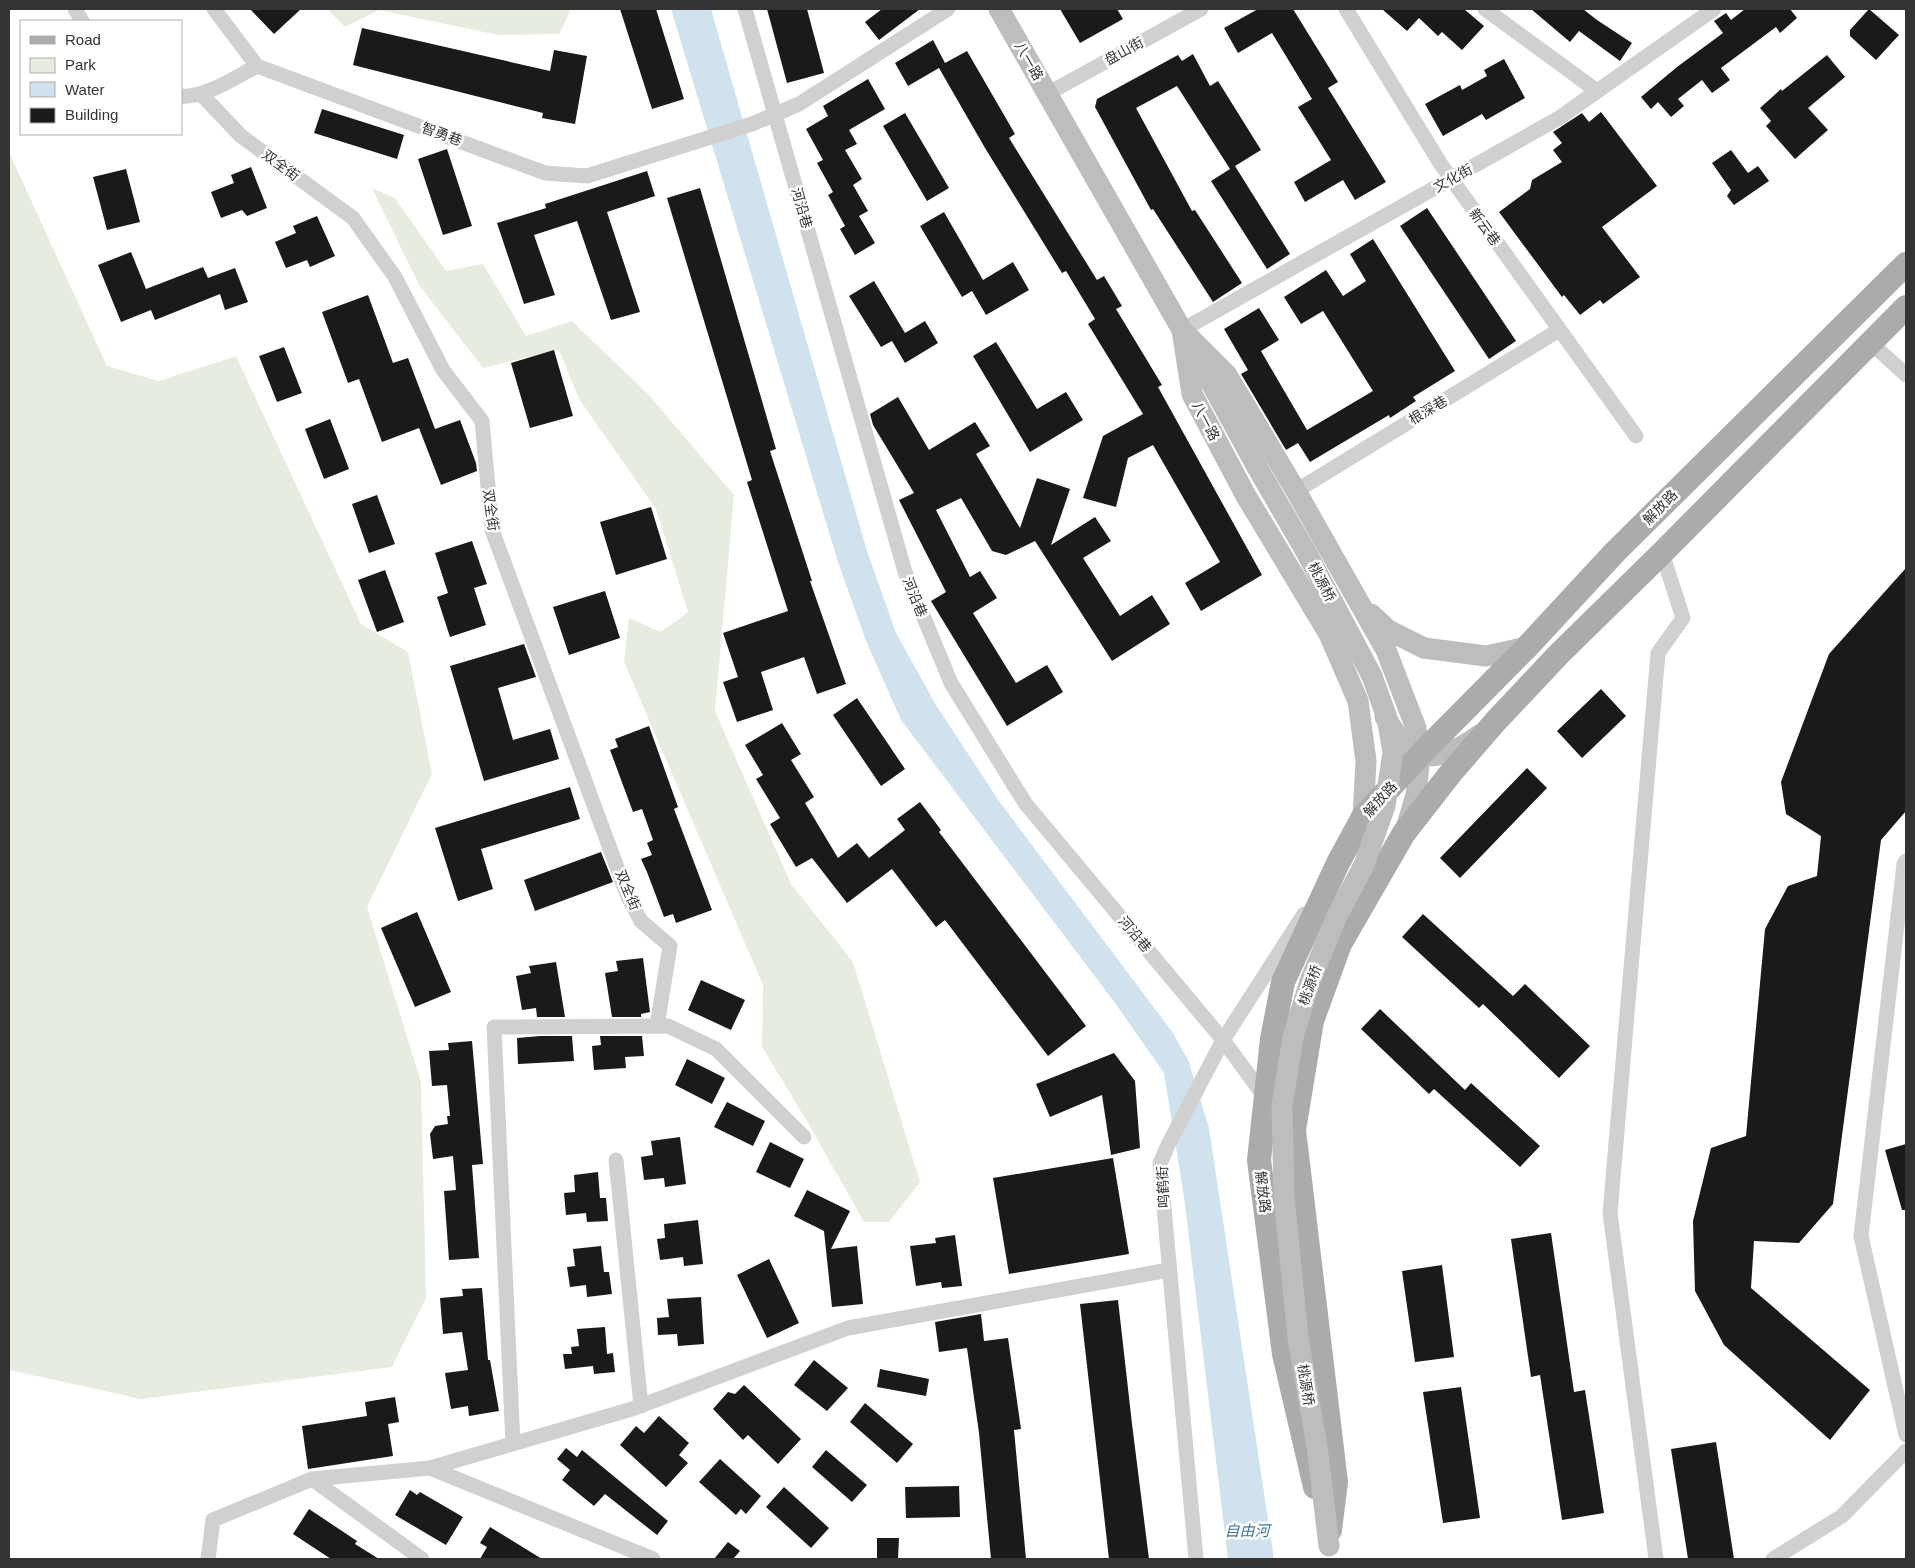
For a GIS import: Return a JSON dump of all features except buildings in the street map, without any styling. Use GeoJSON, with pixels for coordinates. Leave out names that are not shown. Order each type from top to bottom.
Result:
{"type":"FeatureCollection","features":[{"type":"Feature","properties":{"kind":"main road","name":"八一路"},"geometry":{"type":"LineString","coordinates":[[999,9],[1182,330],[1192,394],[1246,496],[1329,634],[1358,701],[1366,761],[1363,816]]}},
{"type":"Feature","properties":{"kind":"main road","name":"解放路"},"geometry":{"type":"LineString","coordinates":[[1330,1553],[1284,1354],[1259,1160],[1264,1096],[1283,982],[1338,862],[1363,816],[1527,647],[1615,552],[1906,264]]}},
{"type":"Feature","properties":{"kind":"main road"},"geometry":{"type":"LineString","coordinates":[[1330,1553],[1336,1482],[1294,1130],[1312,1021],[1340,944],[1404,833],[1450,774],[1495,722],[1558,655],[1906,307]]}},
{"type":"Feature","properties":{"kind":"main road","name":"桃源桥"},"geometry":{"type":"LineString","coordinates":[[1182,330],[1305,550],[1372,676],[1387,718],[1392,752],[1385,806],[1364,865],[1338,914],[1310,981],[1298,1018],[1293,1036],[1282,1106],[1284,1196],[1296,1319],[1316,1446],[1330,1553]]}},
{"type":"Feature","properties":{"kind":"main road"},"geometry":{"type":"LineString","coordinates":[[1182,330],[1227,375],[1296,491],[1386,650],[1416,728],[1420,756],[1416,795],[1404,833]]}},
{"type":"Feature","properties":{"kind":"main road"},"geometry":{"type":"LineString","coordinates":[[1359,604],[1388,630],[1424,648],[1486,656],[1527,647]]}},
{"type":"Feature","properties":{"kind":"main road"},"geometry":{"type":"LineString","coordinates":[[1329,634],[1399,738],[1408,749],[1420,756],[1440,754],[1458,748],[1468,743],[1495,722]]}},
{"type":"Feature","properties":{"kind":"street"},"geometry":{"type":"LineString","coordinates":[[75,9],[81,20]]}},
{"type":"Feature","properties":{"kind":"street"},"geometry":{"type":"LineString","coordinates":[[182,96],[201,94],[257,66],[214,9]]}},
{"type":"Feature","properties":{"kind":"street","name":"河沿巷"},"geometry":{"type":"LineString","coordinates":[[746,9],[905,572],[951,683],[1025,803],[1223,1040],[1264,1096]]}},
{"type":"Feature","properties":{"kind":"street","name":"智勇巷"},"geometry":{"type":"LineString","coordinates":[[257,66],[545,173],[587,176],[752,124],[799,104],[948,9]]}},
{"type":"Feature","properties":{"kind":"street","name":"盘山街"},"geometry":{"type":"LineString","coordinates":[[1047,94],[1201,9]]}},
{"type":"Feature","properties":{"kind":"street","name":"新云巷"},"geometry":{"type":"LineString","coordinates":[[1346,9],[1451,179],[1636,436]]}},
{"type":"Feature","properties":{"kind":"street"},"geometry":{"type":"LineString","coordinates":[[1486,9],[1597,91]]}},
{"type":"Feature","properties":{"kind":"street","name":"文化街"},"geometry":{"type":"LineString","coordinates":[[1182,330],[1559,118],[1713,9]]}},
{"type":"Feature","properties":{"kind":"street","name":"双全街"},"geometry":{"type":"LineString","coordinates":[[201,94],[241,136],[353,218],[395,277],[443,370],[482,421],[492,530],[628,897],[641,921],[670,946],[657,1026]]}},
{"type":"Feature","properties":{"kind":"street","name":"根深巷"},"geometry":{"type":"LineString","coordinates":[[1296,491],[1559,330]]}},
{"type":"Feature","properties":{"kind":"street"},"geometry":{"type":"LineString","coordinates":[[1871,343],[1906,375]]}},
{"type":"Feature","properties":{"kind":"street"},"geometry":{"type":"LineString","coordinates":[[1656,1559],[1610,1213],[1658,653],[1683,618],[1662,553]]}},
{"type":"Feature","properties":{"kind":"street"},"geometry":{"type":"LineString","coordinates":[[1906,861],[1904,864],[1860,1236],[1906,1434]]}},
{"type":"Feature","properties":{"kind":"street","name":"鸣鹤街"},"geometry":{"type":"LineString","coordinates":[[1196,1559],[1160,1164],[1223,1040],[1338,862]]}},
{"type":"Feature","properties":{"kind":"street"},"geometry":{"type":"LineString","coordinates":[[513,1444],[494,1027],[668,1026],[716,1049],[804,1137]]}},
{"type":"Feature","properties":{"kind":"street"},"geometry":{"type":"LineString","coordinates":[[616,1160],[641,1406]]}},
{"type":"Feature","properties":{"kind":"street"},"geometry":{"type":"LineString","coordinates":[[208,1559],[213,1520],[312,1479],[430,1468],[641,1406],[848,1328],[1169,1270]]}},
{"type":"Feature","properties":{"kind":"street"},"geometry":{"type":"LineString","coordinates":[[1773,1559],[1842,1516],[1906,1451]]}},
{"type":"Feature","properties":{"kind":"street"},"geometry":{"type":"LineString","coordinates":[[430,1468],[653,1559]]}},
{"type":"Feature","properties":{"kind":"street"},"geometry":{"type":"LineString","coordinates":[[312,1479],[422,1559]]}},
{"type":"Feature","properties":{"kind":"green space"},"geometry":{"type":"Polygon","coordinates":[[[327,9],[571,9],[559,34],[498,35],[379,10],[345,27],[327,9]]]}},
{"type":"Feature","properties":{"kind":"green space"},"geometry":{"type":"Polygon","coordinates":[[[9,152],[107,366],[159,381],[236,356],[361,624],[408,652],[432,774],[367,907],[421,1082],[426,1298],[392,1367],[141,1399],[9,1370],[9,152]]]}},
{"type":"Feature","properties":{"kind":"green space"},"geometry":{"type":"Polygon","coordinates":[[[372,188],[395,198],[446,271],[483,264],[526,336],[572,321],[648,394],[734,495],[715,711],[791,884],[853,962],[920,1182],[889,1222],[864,1222],[762,1047],[763,985],[624,662],[629,618],[661,632],[688,612],[656,509],[579,399],[559,350],[483,368],[419,285],[372,188]]]}},
{"type":"Feature","properties":{"kind":"water","name":"自由河"},"geometry":{"type":"Polygon","coordinates":[[[671,9],[711,9],[867,551],[896,633],[936,705],[999,801],[1173,1033],[1189,1062],[1209,1128],[1274,1559],[1228,1559],[1184,1197],[1164,1073],[1115,1003],[901,720],[866,641],[838,562],[671,9]]]}}]}
